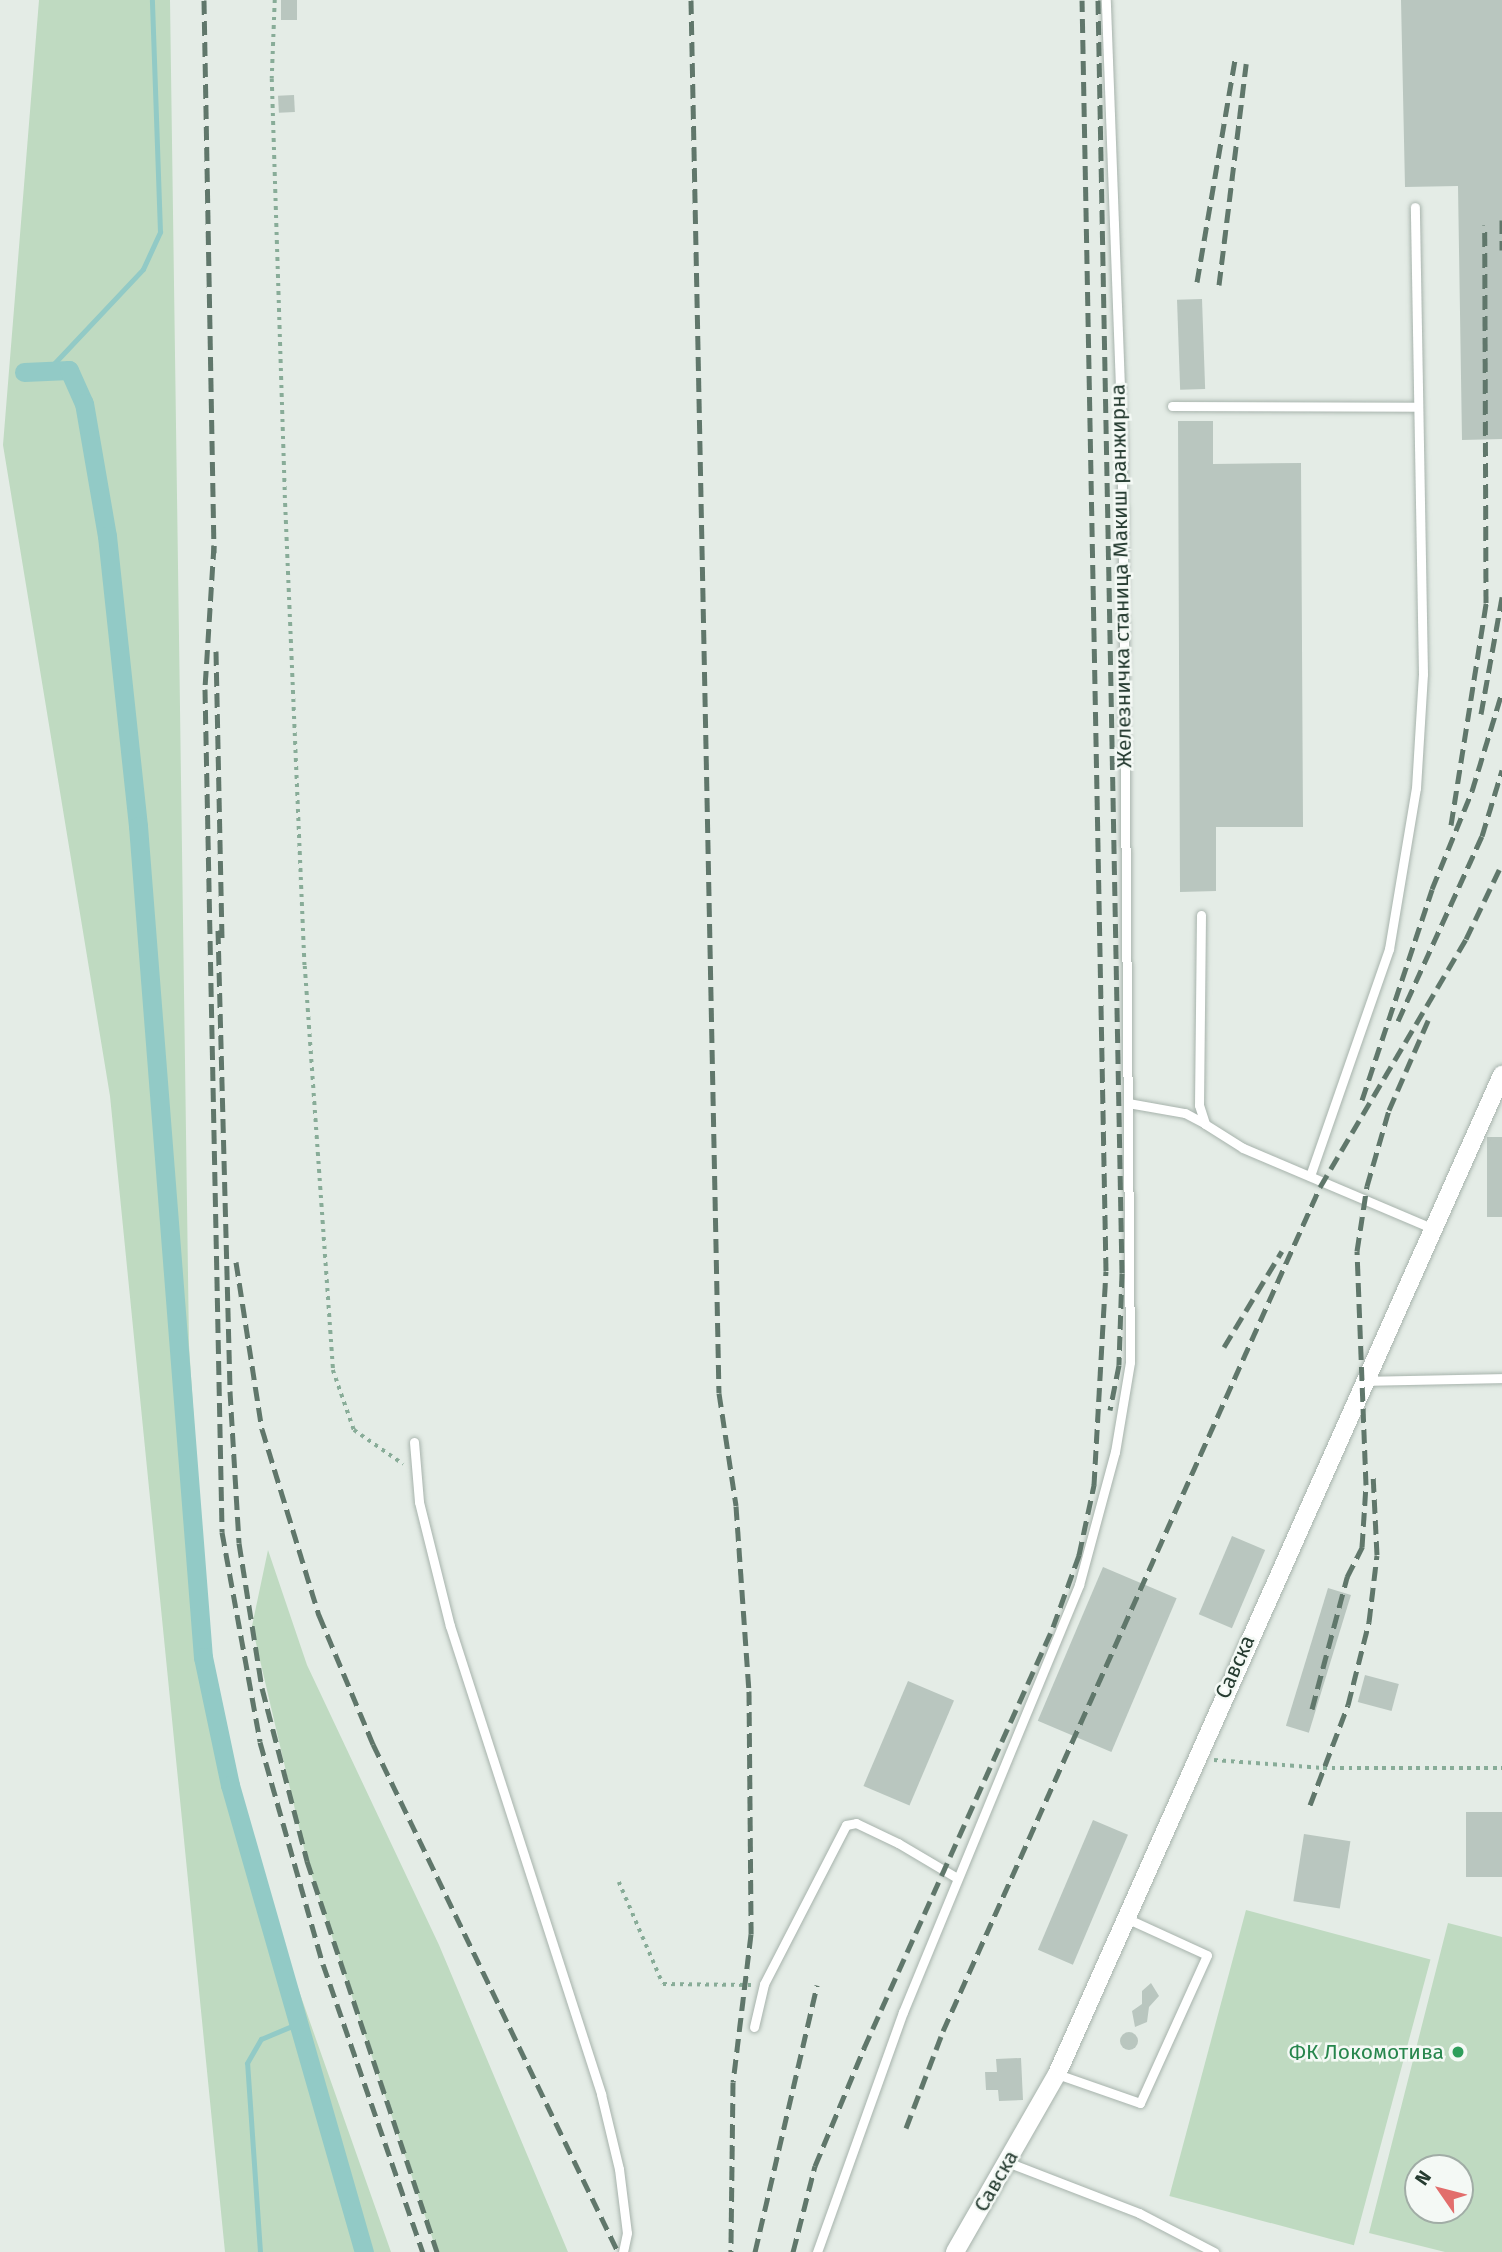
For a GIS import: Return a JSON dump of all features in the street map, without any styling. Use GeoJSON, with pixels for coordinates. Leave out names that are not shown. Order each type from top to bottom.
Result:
{"type":"FeatureCollection","features":[{"type":"Feature","properties":{"kind":"street","name":"Савска"},"geometry":{"type":"LineString","coordinates":[[955,2252],[1057,2074],[1128,1919],[1362,1381],[1434,1229],[1502,1075]]}},
{"type":"Feature","properties":{"kind":"lane","name":"Железничка станица Макиш ранжирна"},"geometry":{"type":"LineString","coordinates":[[817,2252],[957,1878],[1079,1585],[1115,1452],[1130,1362],[1122,442],[1106,0]]}},
{"type":"Feature","properties":{"kind":"lane"},"geometry":{"type":"LineString","coordinates":[[1311,1173],[1375,1002],[1404,876],[1423,674],[1415,207]]}},
{"type":"Feature","properties":{"kind":"lane"},"geometry":{"type":"LineString","coordinates":[[1172,406],[1417,407]]}},
{"type":"Feature","properties":{"kind":"lane"},"geometry":{"type":"LineString","coordinates":[[1202,915],[1199,1105],[1205,1124]]}},
{"type":"Feature","properties":{"kind":"lane"},"geometry":{"type":"LineString","coordinates":[[1128,1103],[1185,1113],[1243,1148],[1311,1173],[1434,1229]]}},
{"type":"Feature","properties":{"kind":"lane"},"geometry":{"type":"LineString","coordinates":[[1362,1381],[1502,1378]]}},
{"type":"Feature","properties":{"kind":"lane"},"geometry":{"type":"LineString","coordinates":[[414,1442],[417,1472],[450,1626],[601,2094],[619,2169],[627,2233],[623,2252]]}},
{"type":"Feature","properties":{"kind":"lane"},"geometry":{"type":"LineString","coordinates":[[754,2027],[764,1984],[846,1825],[856,1823],[898,1843],[957,1878]]}},
{"type":"Feature","properties":{"kind":"lane"},"geometry":{"type":"LineString","coordinates":[[1057,2074],[1140,2103],[1146,2090],[1207,1955],[1128,1919]]}},
{"type":"Feature","properties":{"kind":"lane"},"geometry":{"type":"LineString","coordinates":[[1007,2162],[1139,2213],[1214,2252]]}},
{"type":"Feature","properties":{"kind":"path"},"geometry":{"type":"LineString","coordinates":[[275,0],[285,495],[305,966],[333,1370],[354,1430],[371,1447],[417,1472]]}},
{"type":"Feature","properties":{"kind":"path"},"geometry":{"type":"LineString","coordinates":[[1196,1759],[1323,1769],[1502,1768]]}},
{"type":"Feature","properties":{"kind":"path"},"geometry":{"type":"LineString","coordinates":[[619,1882],[663,1984],[764,1984]]}},
{"type":"Feature","properties":{"kind":"green space"},"geometry":{"type":"Polygon","coordinates":[[[39,0],[170,0],[189,1345],[210,1670],[274,1920],[391,2252],[225,2252],[110,1096],[3,445],[39,0]]]}},
{"type":"Feature","properties":{"kind":"green space"},"geometry":{"type":"Polygon","coordinates":[[[268,1550],[307,1665],[439,1945],[568,2252],[437,2252],[307,1861],[252,1626],[268,1550]]]}},
{"type":"Feature","properties":{"kind":"green space"},"geometry":{"type":"Polygon","coordinates":[[[1246,1910],[1430,1959],[1354,2245],[1169,2196],[1246,1910]]]}},
{"type":"Feature","properties":{"kind":"green space","name":"ФК Локомотива"},"geometry":{"type":"Polygon","coordinates":[[[1448,1923],[1502,1937],[1502,2252],[1445,2252],[1369,2233],[1448,1923]]]}},
{"type":"Feature","properties":{"kind":"building"},"geometry":{"type":"Polygon","coordinates":[[[281,0],[297,0],[297,20],[281,20],[281,0]]]}},
{"type":"Feature","properties":{"kind":"building"},"geometry":{"type":"Polygon","coordinates":[[[1401,0],[1502,0],[1502,439],[1462,440],[1458,186],[1405,187],[1401,0]]]}},
{"type":"Feature","properties":{"kind":"building"},"geometry":{"type":"Polygon","coordinates":[[[294,95],[295,112],[279,113],[278,96],[294,95]]]}},
{"type":"Feature","properties":{"kind":"building"},"geometry":{"type":"Polygon","coordinates":[[[1202,299],[1205,389],[1180,390],[1177,300],[1202,299]]]}},
{"type":"Feature","properties":{"kind":"building"},"geometry":{"type":"Polygon","coordinates":[[[1178,421],[1213,421],[1213,464],[1301,463],[1303,827],[1216,827],[1216,891],[1180,892],[1178,421]]]}},
{"type":"Feature","properties":{"kind":"building"},"geometry":{"type":"Polygon","coordinates":[[[1487,1137],[1502,1137],[1502,1217],[1487,1217],[1487,1137]]]}},
{"type":"Feature","properties":{"kind":"building"},"geometry":{"type":"Polygon","coordinates":[[[1232,1536],[1265,1550],[1232,1628],[1199,1614],[1232,1536]]]}},
{"type":"Feature","properties":{"kind":"building"},"geometry":{"type":"Polygon","coordinates":[[[1103,1567],[1177,1598],[1111,1752],[1038,1721],[1103,1567]]]}},
{"type":"Feature","properties":{"kind":"building"},"geometry":{"type":"Polygon","coordinates":[[[1328,1588],[1351,1595],[1309,1733],[1286,1726],[1328,1588]]]}},
{"type":"Feature","properties":{"kind":"building"},"geometry":{"type":"Polygon","coordinates":[[[1365,1675],[1399,1684],[1392,1711],[1358,1702],[1365,1675]]]}},
{"type":"Feature","properties":{"kind":"building"},"geometry":{"type":"Polygon","coordinates":[[[908,1681],[954,1701],[909,1805],[863,1786],[908,1681]]]}},
{"type":"Feature","properties":{"kind":"building"},"geometry":{"type":"Polygon","coordinates":[[[1466,1812],[1502,1812],[1502,1877],[1466,1877],[1466,1812]]]}},
{"type":"Feature","properties":{"kind":"building"},"geometry":{"type":"Polygon","coordinates":[[[1093,1820],[1128,1835],[1073,1965],[1038,1950],[1093,1820]]]}},
{"type":"Feature","properties":{"kind":"building"},"geometry":{"type":"Polygon","coordinates":[[[1304,1834],[1350,1841],[1340,1909],[1293,1901],[1304,1834]]]}},
{"type":"Feature","properties":{"kind":"building"},"geometry":{"type":"Polygon","coordinates":[[[1151,1983],[1159,1996],[1149,2007],[1147,2022],[1135,2027],[1132,2011],[1142,2004],[1142,1991],[1151,1983]]]}},
{"type":"Feature","properties":{"kind":"building"},"geometry":{"type":"Polygon","coordinates":[[[1125,2032],[1133,2032],[1138,2041],[1136,2048],[1125,2050],[1120,2045],[1120,2037],[1125,2032]]]}},
{"type":"Feature","properties":{"kind":"building"},"geometry":{"type":"Polygon","coordinates":[[[1021,2058],[1023,2100],[999,2101],[998,2090],[986,2090],[985,2072],[997,2072],[996,2059],[1021,2058]]]}},
{"type":"Feature","properties":{"kind":"waterway"},"geometry":{"type":"LineString","coordinates":[[47,371],[143,269],[160,232],[152,0]]}},
{"type":"Feature","properties":{"kind":"waterway"},"geometry":{"type":"LineString","coordinates":[[24,372],[69,370],[84,403],[107,536],[138,826],[203,1657],[230,1785],[364,2252]]}},
{"type":"Feature","properties":{"kind":"waterway"},"geometry":{"type":"LineString","coordinates":[[260,2252],[247,2063],[261,2039],[299,2023]]}},
{"type":"Feature","properties":{"kind":"railway"},"geometry":{"type":"LineString","coordinates":[[204,0],[214,553]]}},
{"type":"Feature","properties":{"kind":"railway"},"geometry":{"type":"LineString","coordinates":[[691,0],[719,1393],[736,1506],[749,1691],[751,1934],[733,2082],[731,2252]]}},
{"type":"Feature","properties":{"kind":"railway"},"geometry":{"type":"LineString","coordinates":[[793,2252],[815,2166],[864,2048],[1053,1627],[1079,1555],[1094,1485],[1106,1271],[1082,0]]}},
{"type":"Feature","properties":{"kind":"railway"},"geometry":{"type":"LineString","coordinates":[[1098,0],[1122,1273],[1119,1365],[1110,1410]]}},
{"type":"Feature","properties":{"kind":"railway"},"geometry":{"type":"LineString","coordinates":[[1197,282],[1236,55]]}},
{"type":"Feature","properties":{"kind":"railway"},"geometry":{"type":"LineString","coordinates":[[1219,285],[1246,64]]}},
{"type":"Feature","properties":{"kind":"railway"},"geometry":{"type":"LineString","coordinates":[[1502,220],[1502,250]]}},
{"type":"Feature","properties":{"kind":"railway"},"geometry":{"type":"LineString","coordinates":[[1451,825],[1486,603],[1485,225]]}},
{"type":"Feature","properties":{"kind":"railway"},"geometry":{"type":"LineString","coordinates":[[214,545],[205,689],[222,1532],[260,1742],[323,1964],[423,2252]]}},
{"type":"Feature","properties":{"kind":"railway"},"geometry":{"type":"LineString","coordinates":[[1481,714],[1502,597]]}},
{"type":"Feature","properties":{"kind":"railway"},"geometry":{"type":"LineString","coordinates":[[216,651],[222,941]]}},
{"type":"Feature","properties":{"kind":"railway"},"geometry":{"type":"LineString","coordinates":[[1362,1100],[1432,889],[1472,791],[1502,692]]}},
{"type":"Feature","properties":{"kind":"railway"},"geometry":{"type":"LineString","coordinates":[[1398,1021],[1482,836],[1502,770]]}},
{"type":"Feature","properties":{"kind":"railway"},"geometry":{"type":"LineString","coordinates":[[906,2128],[943,2031],[1320,1187],[1466,939],[1502,864]]}},
{"type":"Feature","properties":{"kind":"railway"},"geometry":{"type":"LineString","coordinates":[[218,930],[230,1391],[239,1543],[262,1688],[307,1861],[437,2252]]}},
{"type":"Feature","properties":{"kind":"railway"},"geometry":{"type":"LineString","coordinates":[[1312,1709],[1347,1577],[1362,1547],[1366,1485],[1357,1251],[1367,1186],[1389,1110],[1430,1016]]}},
{"type":"Feature","properties":{"kind":"railway"},"geometry":{"type":"LineString","coordinates":[[1224,1347],[1282,1251]]}},
{"type":"Feature","properties":{"kind":"railway"},"geometry":{"type":"LineString","coordinates":[[236,1262],[262,1429],[319,1615],[373,1744],[618,2252]]}},
{"type":"Feature","properties":{"kind":"railway"},"geometry":{"type":"LineString","coordinates":[[1310,1805],[1348,1705],[1369,1622],[1377,1555],[1373,1473]]}},
{"type":"Feature","properties":{"kind":"railway"},"geometry":{"type":"LineString","coordinates":[[755,2252],[817,1985]]}},
{"type":"Feature","properties":{"kind":"place","name":"ФК Локомотива"},"geometry":{"type":"Point","coordinates":[1458,2052]}}]}
